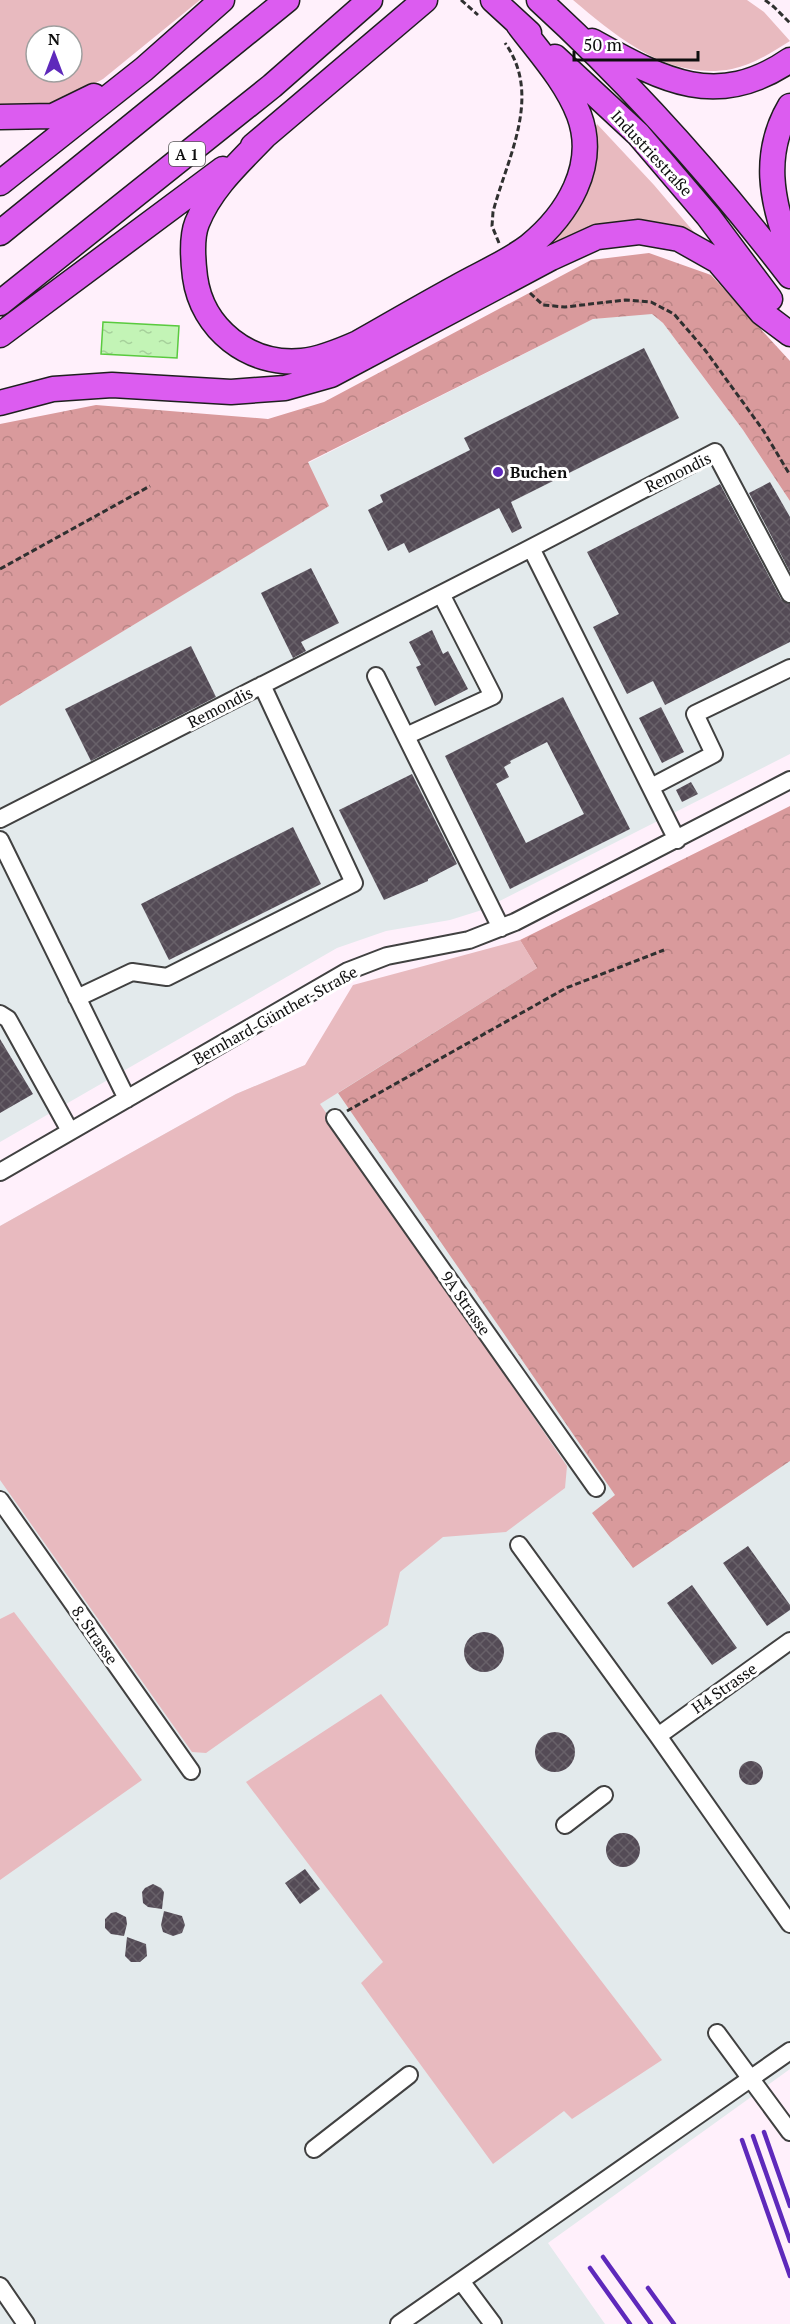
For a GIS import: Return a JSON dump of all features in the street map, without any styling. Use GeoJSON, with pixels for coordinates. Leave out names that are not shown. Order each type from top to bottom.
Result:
{"type":"FeatureCollection","features":[{"type":"Feature","properties":{"kind":"highway"},"geometry":{"type":"LineString","coordinates":[[0,183],[144,69],[222,0]]}},
{"type":"Feature","properties":{"kind":"highway"},"geometry":{"type":"LineString","coordinates":[[0,233],[287,0]]}},
{"type":"Feature","properties":{"kind":"highway","name":"A 1"},"geometry":{"type":"LineString","coordinates":[[0,303],[272,86],[370,0]]}},
{"type":"Feature","properties":{"kind":"highway"},"geometry":{"type":"LineString","coordinates":[[0,335],[264,137],[425,0]]}},
{"type":"Feature","properties":{"kind":"highway","name":"Industriestraße"},"geometry":{"type":"LineString","coordinates":[[539,0],[570,29],[697,161],[790,276]]}},
{"type":"Feature","properties":{"kind":"highway","name":"Industriestraße"},"geometry":{"type":"LineString","coordinates":[[488,10],[512,33],[638,134],[708,216],[790,325]]}},
{"type":"Feature","properties":{"kind":"highway"},"geometry":{"type":"LineString","coordinates":[[570,29],[665,79],[697,85],[720,87],[741,83],[759,77],[790,60]]}},
{"type":"Feature","properties":{"kind":"highway"},"geometry":{"type":"LineString","coordinates":[[264,137],[218,185],[196,224],[194,267],[197,289],[217,329],[240,347],[276,360],[302,361],[333,354],[358,343],[527,247],[568,206],[580,180],[584,155],[579,115],[562,84],[512,33]]}},
{"type":"Feature","properties":{"kind":"highway"},"geometry":{"type":"LineString","coordinates":[[0,117],[52,116],[98,94],[137,62],[179,36]]}},
{"type":"Feature","properties":{"kind":"highway"},"geometry":{"type":"LineString","coordinates":[[790,106],[784,116],[773,149],[771,173],[778,220],[790,250]]}},
{"type":"Feature","properties":{"kind":"highway"},"geometry":{"type":"LineString","coordinates":[[0,403],[53,389],[112,385],[231,392],[285,388],[331,375],[560,254],[597,237],[639,232],[679,239],[718,261],[762,313],[790,334]]}},
{"type":"Feature","properties":{"kind":"street","name":"Remondis"},"geometry":{"type":"LineString","coordinates":[[0,819],[715,452],[790,594]]}},
{"type":"Feature","properties":{"kind":"street"},"geometry":{"type":"LineString","coordinates":[[531,548],[677,840]]}},
{"type":"Feature","properties":{"kind":"street"},"geometry":{"type":"LineString","coordinates":[[406,736],[493,696],[441,594]]}},
{"type":"Feature","properties":{"kind":"street"},"geometry":{"type":"LineString","coordinates":[[651,787],[714,754],[694,714],[790,668]]}},
{"type":"Feature","properties":{"kind":"street"},"geometry":{"type":"LineString","coordinates":[[376,676],[501,928]]}},
{"type":"Feature","properties":{"kind":"street"},"geometry":{"type":"LineString","coordinates":[[77,999],[132,972],[167,977],[354,883],[262,685]]}},
{"type":"Feature","properties":{"kind":"street","name":"Bernhard-Günther-Straße"},"geometry":{"type":"LineString","coordinates":[[0,1172],[348,971],[387,956],[469,940],[501,928],[677,840],[790,780]]}},
{"type":"Feature","properties":{"kind":"street"},"geometry":{"type":"LineString","coordinates":[[0,840],[127,1098]]}},
{"type":"Feature","properties":{"kind":"street"},"geometry":{"type":"LineString","coordinates":[[0,1014],[8,1019],[70,1131]]}},
{"type":"Feature","properties":{"kind":"street","name":"9A Strasse"},"geometry":{"type":"LineString","coordinates":[[336,1118],[596,1488]]}},
{"type":"Feature","properties":{"kind":"street","name":"8. Strasse"},"geometry":{"type":"LineString","coordinates":[[0,1500],[191,1771]]}},
{"type":"Feature","properties":{"kind":"street"},"geometry":{"type":"LineString","coordinates":[[519,1545],[658,1736],[790,1924]]}},
{"type":"Feature","properties":{"kind":"street","name":"H4 Strasse"},"geometry":{"type":"LineString","coordinates":[[658,1736],[790,1641]]}},
{"type":"Feature","properties":{"kind":"street"},"geometry":{"type":"LineString","coordinates":[[565,1825],[604,1795]]}},
{"type":"Feature","properties":{"kind":"street"},"geometry":{"type":"LineString","coordinates":[[717,2033],[790,2132]]}},
{"type":"Feature","properties":{"kind":"street"},"geometry":{"type":"LineString","coordinates":[[399,2324],[790,2051]]}},
{"type":"Feature","properties":{"kind":"street"},"geometry":{"type":"LineString","coordinates":[[314,2149],[409,2075]]}},
{"type":"Feature","properties":{"kind":"street"},"geometry":{"type":"LineString","coordinates":[[461,2281],[493,2324]]}},
{"type":"Feature","properties":{"kind":"street"},"geometry":{"type":"LineString","coordinates":[[0,2286],[26,2324]]}},
{"type":"Feature","properties":{"kind":"path"},"geometry":{"type":"LineString","coordinates":[[461,0],[467,5],[488,10]]}},
{"type":"Feature","properties":{"kind":"path"},"geometry":{"type":"LineString","coordinates":[[765,0],[790,23]]}},
{"type":"Feature","properties":{"kind":"path"},"geometry":{"type":"LineString","coordinates":[[500,244],[492,226],[493,212],[520,125],[522,108],[518,70],[512,52],[512,33]]}},
{"type":"Feature","properties":{"kind":"path"},"geometry":{"type":"LineString","coordinates":[[528,292],[543,305],[565,308],[625,300],[651,302],[674,314],[711,359],[763,430],[790,475]]}},
{"type":"Feature","properties":{"kind":"path"},"geometry":{"type":"LineString","coordinates":[[0,569],[150,486]]}},
{"type":"Feature","properties":{"kind":"path"},"geometry":{"type":"LineString","coordinates":[[336,1118],[566,988],[664,950]]}},
{"type":"Feature","properties":{"kind":"shaded area"},"geometry":{"type":"Polygon","coordinates":[[[0,0],[200,0],[103,79],[61,102],[8,109],[0,106],[0,0]]]}},
{"type":"Feature","properties":{"kind":"shaded area"},"geometry":{"type":"Polygon","coordinates":[[[573,0],[747,0],[764,12],[790,41],[762,58],[740,67],[709,71],[687,69],[666,62],[626,42],[573,0]]]}},
{"type":"Feature","properties":{"kind":"shaded area"},"geometry":{"type":"Polygon","coordinates":[[[597,124],[654,185],[699,238],[653,226],[533,253],[597,124]]]}},
{"type":"Feature","properties":{"kind":"shaded area"},"geometry":{"type":"Polygon","coordinates":[[[652,314],[663,323],[743,430],[790,501],[790,754],[482,910],[450,920],[386,931],[337,948],[0,1142],[0,706],[328,506],[308,463],[593,319],[652,314]]]}},
{"type":"Feature","properties":{"kind":"shaded area"},"geometry":{"type":"Polygon","coordinates":[[[614,936],[790,977],[790,2069],[548,2243],[605,2324],[0,2324],[0,1226],[236,1094],[614,936]]]}},
{"type":"Feature","properties":{"kind":"shaded area"},"geometry":{"type":"Polygon","coordinates":[[[520,940],[537,968],[320,1104],[567,1466],[565,1488],[506,1532],[443,1537],[400,1572],[388,1625],[206,1753],[192,1752],[0,1480],[0,1226],[236,1094],[305,1065],[353,985],[520,940]]]}},
{"type":"Feature","properties":{"kind":"shaded area"},"geometry":{"type":"Polygon","coordinates":[[[14,1612],[142,1780],[0,1880],[0,1619],[14,1612]]]}},
{"type":"Feature","properties":{"kind":"shaded area"},"geometry":{"type":"Polygon","coordinates":[[[381,1694],[662,2060],[572,2119],[564,2111],[493,2164],[361,1983],[383,1962],[246,1782],[381,1694]]]}},
{"type":"Feature","properties":{"kind":"green space"},"geometry":{"type":"Polygon","coordinates":[[[649,253],[711,275],[790,361],[790,501],[743,430],[663,323],[652,314],[593,319],[308,462],[329,506],[0,706],[0,424],[96,405],[268,419],[324,402],[591,260],[649,253]]]}},
{"type":"Feature","properties":{"kind":"green space"},"geometry":{"type":"Polygon","coordinates":[[[790,806],[790,1461],[633,1568],[592,1513],[615,1495],[338,1093],[537,968],[520,940],[790,806]]]}},
{"type":"Feature","properties":{"kind":"water"},"geometry":{"type":"Polygon","coordinates":[[[103,322],[179,326],[177,358],[101,354],[103,322]]]}},
{"type":"Feature","properties":{"kind":"building","name":"Buchen"},"geometry":{"type":"Polygon","coordinates":[[[644,348],[679,418],[511,502],[522,528],[512,533],[499,508],[409,553],[404,543],[388,551],[368,510],[383,502],[380,495],[470,450],[464,438],[644,348]]]}},
{"type":"Feature","properties":{"kind":"building"},"geometry":{"type":"Polygon","coordinates":[[[770,482],[790,517],[790,572],[749,493],[770,482]]]}},
{"type":"Feature","properties":{"kind":"building"},"geometry":{"type":"Polygon","coordinates":[[[720,484],[781,599],[790,604],[790,642],[665,705],[653,681],[627,694],[593,627],[619,614],[587,552],[720,484]]]}},
{"type":"Feature","properties":{"kind":"building"},"geometry":{"type":"Polygon","coordinates":[[[311,568],[339,623],[301,642],[306,651],[293,658],[261,593],[311,568]]]}},
{"type":"Feature","properties":{"kind":"building"},"geometry":{"type":"Polygon","coordinates":[[[432,630],[443,654],[448,651],[468,689],[435,706],[416,667],[421,665],[409,642],[432,630]]]}},
{"type":"Feature","properties":{"kind":"building"},"geometry":{"type":"Polygon","coordinates":[[[191,646],[216,697],[91,761],[65,709],[191,646]]]}},
{"type":"Feature","properties":{"kind":"building"},"geometry":{"type":"Polygon","coordinates":[[[563,697],[630,829],[510,889],[445,756],[563,697]],[[547,742],[510,761],[511,763],[504,767],[509,777],[496,784],[526,843],[584,814],[547,742]]]}},
{"type":"Feature","properties":{"kind":"building"},"geometry":{"type":"Polygon","coordinates":[[[661,707],[684,752],[662,763],[639,718],[661,707]]]}},
{"type":"Feature","properties":{"kind":"building"},"geometry":{"type":"Polygon","coordinates":[[[412,774],[457,864],[428,881],[384,900],[339,810],[412,774]]]}},
{"type":"Feature","properties":{"kind":"building"},"geometry":{"type":"Polygon","coordinates":[[[691,782],[698,794],[682,802],[676,790],[691,782]]]}},
{"type":"Feature","properties":{"kind":"building"},"geometry":{"type":"Polygon","coordinates":[[[293,827],[321,884],[169,960],[141,904],[293,827]]]}},
{"type":"Feature","properties":{"kind":"building"},"geometry":{"type":"Polygon","coordinates":[[[0,1039],[33,1094],[0,1113],[0,1039]]]}},
{"type":"Feature","properties":{"kind":"building"},"geometry":{"type":"Polygon","coordinates":[[[748,1546],[790,1605],[790,1610],[767,1626],[723,1563],[748,1546]]]}},
{"type":"Feature","properties":{"kind":"building"},"geometry":{"type":"Polygon","coordinates":[[[692,1585],[737,1648],[712,1665],[667,1603],[692,1585]]]}},
{"type":"Feature","properties":{"kind":"building"},"geometry":{"type":"Polygon","coordinates":[[[484,1632],[492,1633],[498,1638],[503,1644],[503,1660],[498,1666],[492,1671],[484,1672],[476,1671],[470,1666],[465,1660],[464,1652],[465,1644],[470,1638],[476,1633],[484,1632]]]}},
{"type":"Feature","properties":{"kind":"building"},"geometry":{"type":"Polygon","coordinates":[[[555,1732],[563,1733],[569,1738],[574,1744],[574,1760],[569,1766],[563,1771],[555,1772],[547,1771],[541,1766],[536,1760],[535,1752],[536,1744],[541,1738],[547,1733],[555,1732]]]}},
{"type":"Feature","properties":{"kind":"building"},"geometry":{"type":"Polygon","coordinates":[[[751,1761],[759,1765],[763,1773],[759,1781],[751,1785],[743,1781],[739,1773],[743,1765],[751,1761]]]}},
{"type":"Feature","properties":{"kind":"building"},"geometry":{"type":"Polygon","coordinates":[[[623,1833],[635,1838],[640,1850],[635,1862],[623,1867],[611,1862],[606,1850],[611,1838],[623,1833]]]}},
{"type":"Feature","properties":{"kind":"building"},"geometry":{"type":"Polygon","coordinates":[[[305,1869],[320,1889],[300,1904],[285,1883],[305,1869]]]}},
{"type":"Feature","properties":{"kind":"building"},"geometry":{"type":"Polygon","coordinates":[[[153,1884],[164,1892],[162,1909],[148,1907],[143,1903],[142,1892],[153,1884]]]}},
{"type":"Feature","properties":{"kind":"building"},"geometry":{"type":"Polygon","coordinates":[[[164,1911],[182,1916],[185,1925],[182,1933],[173,1936],[163,1932],[161,1925],[164,1911]]]}},
{"type":"Feature","properties":{"kind":"building"},"geometry":{"type":"Polygon","coordinates":[[[116,1912],[126,1917],[124,1936],[111,1934],[105,1928],[105,1919],[111,1913],[116,1912]]]}},
{"type":"Feature","properties":{"kind":"building"},"geometry":{"type":"Polygon","coordinates":[[[127,1937],[146,1944],[147,1956],[140,1962],[131,1962],[125,1956],[127,1937]]]}},
{"type":"Feature","properties":{"kind":"railway"},"geometry":{"type":"LineString","coordinates":[[764,2132],[790,2206]]}},
{"type":"Feature","properties":{"kind":"railway"},"geometry":{"type":"LineString","coordinates":[[753,2136],[790,2241]]}},
{"type":"Feature","properties":{"kind":"railway"},"geometry":{"type":"LineString","coordinates":[[742,2140],[790,2276]]}},
{"type":"Feature","properties":{"kind":"railway"},"geometry":{"type":"LineString","coordinates":[[603,2257],[651,2324]]}},
{"type":"Feature","properties":{"kind":"railway"},"geometry":{"type":"LineString","coordinates":[[590,2268],[630,2324]]}},
{"type":"Feature","properties":{"kind":"railway"},"geometry":{"type":"LineString","coordinates":[[648,2288],[674,2324]]}},
{"type":"Feature","properties":{"kind":"place","name":"Buchen"},"geometry":{"type":"Point","coordinates":[498,472]}}]}
